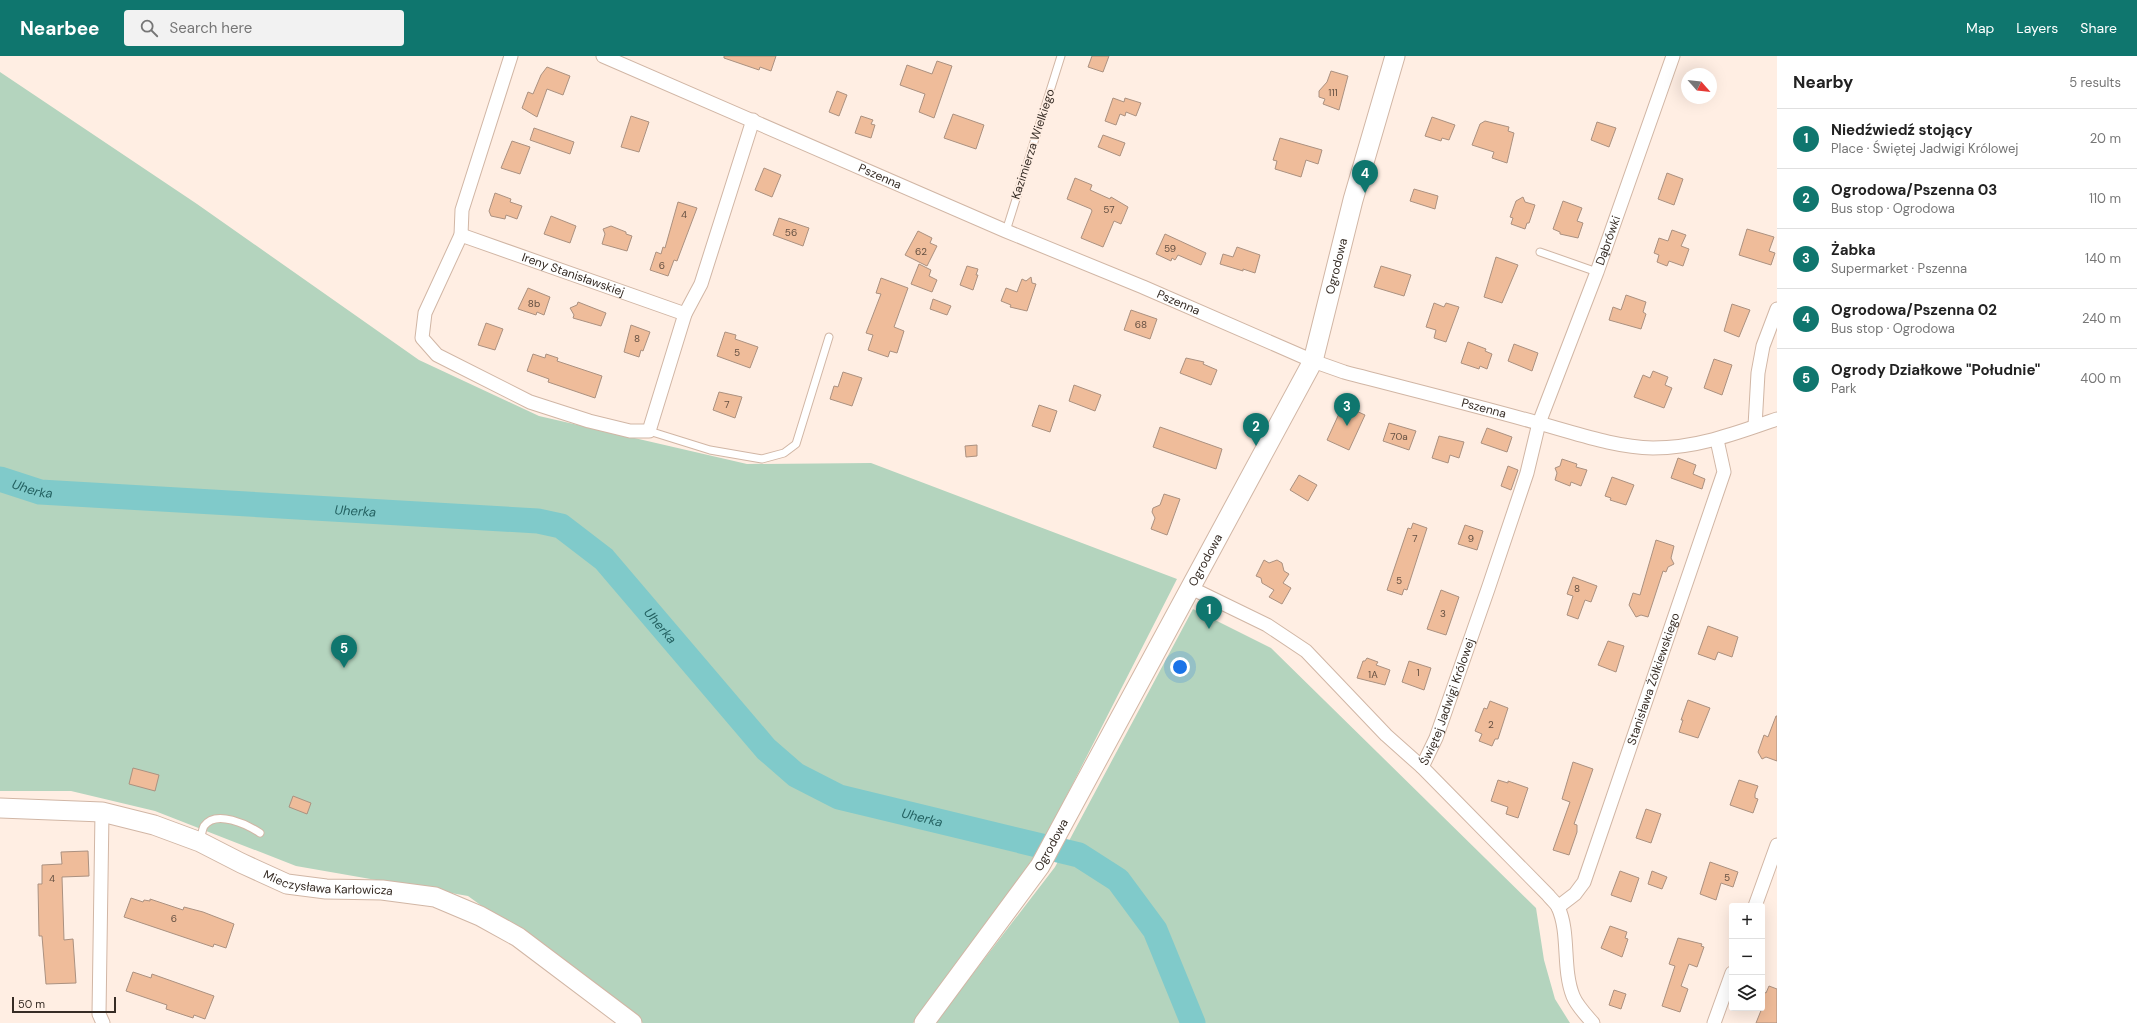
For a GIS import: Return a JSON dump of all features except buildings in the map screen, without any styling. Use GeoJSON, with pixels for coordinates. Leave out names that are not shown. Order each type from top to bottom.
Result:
{"type":"FeatureCollection","features":[{"type":"Feature","properties":{"kind":"street"},"geometry":{"type":"LineString","coordinates":[[511,56],[462,210],[461,235],[425,313],[422,338],[437,355],[530,402],[589,421],[630,430],[649,431],[685,314],[702,284],[753,120]]}},
{"type":"Feature","properties":{"kind":"street","name":"Pszenna"},"geometry":{"type":"LineString","coordinates":[[603,56],[1006,231],[1143,287],[1313,361],[1344,372],[1539,423],[1604,442],[1653,448],[1717,440],[1777,419]]}},
{"type":"Feature","properties":{"kind":"street","name":"Ogrodowa"},"geometry":{"type":"LineString","coordinates":[[924,1023],[1040,866],[1313,361],[1353,200],[1395,56]]}},
{"type":"Feature","properties":{"kind":"street","name":"Dąbrówki"},"geometry":{"type":"LineString","coordinates":[[1539,423],[1597,272],[1673,56]]}},
{"type":"Feature","properties":{"kind":"street","name":"Ireny Stanisławskiej"},"geometry":{"type":"LineString","coordinates":[[461,235],[685,314]]}},
{"type":"Feature","properties":{"kind":"street"},"geometry":{"type":"LineString","coordinates":[[1755,426],[1758,373],[1763,346],[1777,309]]}},
{"type":"Feature","properties":{"kind":"street","name":"Świętej Jadwigi Królowej"},"geometry":{"type":"LineString","coordinates":[[1191,588],[1267,625],[1296,644],[1315,660],[1386,735],[1422,767],[1436,738],[1490,582],[1527,473],[1539,423]]}},
{"type":"Feature","properties":{"kind":"street","name":"Stanisława Żółkiewskiego"},"geometry":{"type":"LineString","coordinates":[[1558,907],[1575,894],[1584,882],[1722,480],[1724,472],[1717,440]]}},
{"type":"Feature","properties":{"kind":"street"},"geometry":{"type":"LineString","coordinates":[[1422,767],[1538,884],[1558,907],[1563,926],[1566,963],[1573,996],[1593,1023]]}},
{"type":"Feature","properties":{"kind":"street","name":"Mieczysława Karłowicza"},"geometry":{"type":"LineString","coordinates":[[0,808],[102,812],[154,825],[200,842],[240,863],[287,884],[326,889],[382,890],[435,898],[480,916],[518,937],[632,1023]]}},
{"type":"Feature","properties":{"kind":"street"},"geometry":{"type":"LineString","coordinates":[[102,812],[99,1014],[103,1023]]}},
{"type":"Feature","properties":{"kind":"street"},"geometry":{"type":"LineString","coordinates":[[1756,903],[1777,845]]}},
{"type":"Feature","properties":{"kind":"street"},"geometry":{"type":"LineString","coordinates":[[1714,1023],[1731,975]]}},
{"type":"Feature","properties":{"kind":"lane","name":"Kazimierza Wielkiego"},"geometry":{"type":"LineString","coordinates":[[1006,231],[1061,56]]}},
{"type":"Feature","properties":{"kind":"lane"},"geometry":{"type":"LineString","coordinates":[[1540,252],[1597,272]]}},
{"type":"Feature","properties":{"kind":"lane"},"geometry":{"type":"LineString","coordinates":[[649,431],[710,450],[762,459],[784,452],[796,444],[828,337]]}},
{"type":"Feature","properties":{"kind":"lane"},"geometry":{"type":"LineString","coordinates":[[200,842],[204,826],[210,821],[218,819],[244,823],[260,833]]}},
{"type":"Feature","properties":{"kind":"green space"},"geometry":{"type":"Polygon","coordinates":[[[0,72],[197,204],[419,360],[539,416],[747,464],[871,463],[1177,579],[1037,854],[913,1023],[643,1023],[468,896],[296,866],[155,811],[71,791],[0,791],[0,72]]]}},
{"type":"Feature","properties":{"kind":"green space"},"geometry":{"type":"Polygon","coordinates":[[[1193,609],[1271,648],[1536,908],[1544,960],[1555,999],[1570,1023],[935,1023],[1055,867],[1193,609]]]}},
{"type":"Feature","properties":{"kind":"waterway","name":"Uherka"},"geometry":{"type":"LineString","coordinates":[[0,479],[40,492],[538,521],[561,526],[604,559],[766,749],[796,775],[839,797],[1079,855],[1118,880],[1155,930],[1193,1023]]}},
{"type":"Feature","properties":{"kind":"place","name":"Ogrodowa/Pszenna 02"},"geometry":{"type":"Point","coordinates":[1365,193]}},
{"type":"Feature","properties":{"kind":"place","name":"Żabka"},"geometry":{"type":"Point","coordinates":[1347,426]}},
{"type":"Feature","properties":{"kind":"place","name":"Ogrodowa/Pszenna 03"},"geometry":{"type":"Point","coordinates":[1256,446]}},
{"type":"Feature","properties":{"kind":"place","name":"Niedźwiedź stojący"},"geometry":{"type":"Point","coordinates":[1209,629]}},
{"type":"Feature","properties":{"kind":"place","name":"Ogrody Działkowe \"Południe\""},"geometry":{"type":"Point","coordinates":[344,668]}}]}
